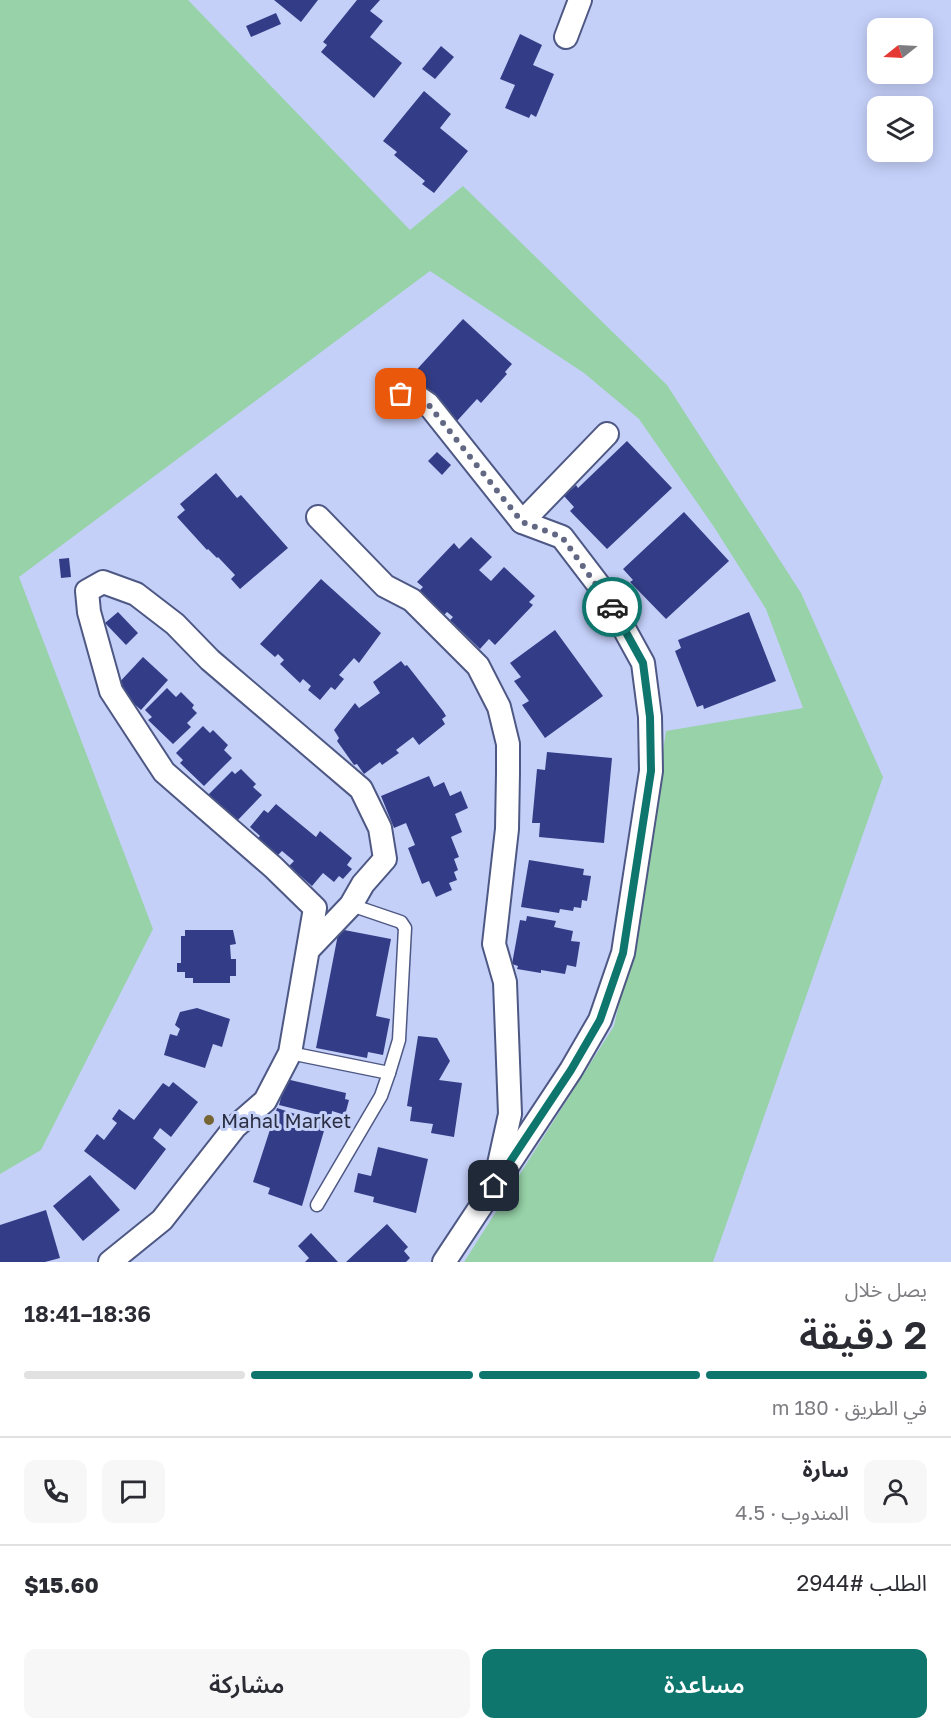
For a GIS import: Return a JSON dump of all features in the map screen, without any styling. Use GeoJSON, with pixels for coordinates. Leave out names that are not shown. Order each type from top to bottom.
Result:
{"type":"FeatureCollection","features":[{"type":"Feature","properties":{"kind":"street"},"geometry":{"type":"LineString","coordinates":[[566,37],[580,0]]}},
{"type":"Feature","properties":{"kind":"street"},"geometry":{"type":"LineString","coordinates":[[401,394],[415,395],[428,404],[522,522],[562,537],[604,592],[643,663],[650,717],[651,771],[623,953],[600,1020],[571,1070],[444,1262]]}},
{"type":"Feature","properties":{"kind":"street"},"geometry":{"type":"LineString","coordinates":[[522,522],[607,434]]}},
{"type":"Feature","properties":{"kind":"street"},"geometry":{"type":"LineString","coordinates":[[318,517],[385,586],[412,600],[478,666],[499,707],[508,744],[507,829],[494,944],[506,982],[510,1114],[494,1186]]}},
{"type":"Feature","properties":{"kind":"street"},"geometry":{"type":"LineString","coordinates":[[110,1262],[162,1220],[235,1127],[265,1101],[290,1053],[315,908],[273,867],[164,772],[111,691],[88,612],[87,591],[103,582],[136,594],[175,624],[227,674],[361,789],[380,828],[385,859],[363,884],[351,905],[308,950]]}},
{"type":"Feature","properties":{"kind":"lane"},"geometry":{"type":"LineString","coordinates":[[317,1205],[381,1096],[399,1040],[405,928],[401,921],[351,905]]}},
{"type":"Feature","properties":{"kind":"lane"},"geometry":{"type":"LineString","coordinates":[[290,1053],[389,1073]]}},
{"type":"Feature","properties":{"kind":"green space"},"geometry":{"type":"Polygon","coordinates":[[[0,0],[188,0],[410,230],[463,186],[667,385],[801,593],[883,777],[713,1262],[464,1262],[614,1026],[640,905],[666,731],[803,708],[766,609],[714,527],[639,419],[584,373],[430,271],[19,577],[153,929],[41,1150],[0,1174],[0,0]]]}},
{"type":"Feature","properties":{"kind":"building"},"geometry":{"type":"Polygon","coordinates":[[[274,0],[318,0],[301,22],[274,0]]]}},
{"type":"Feature","properties":{"kind":"building"},"geometry":{"type":"Polygon","coordinates":[[[357,0],[380,0],[370,11],[383,21],[370,37],[402,63],[374,98],[321,52],[327,45],[323,42],[357,0]]]}},
{"type":"Feature","properties":{"kind":"building"},"geometry":{"type":"Polygon","coordinates":[[[276,13],[281,24],[251,37],[246,26],[276,13]]]}},
{"type":"Feature","properties":{"kind":"building"},"geometry":{"type":"Polygon","coordinates":[[[520,34],[542,45],[533,65],[554,74],[536,117],[531,114],[529,118],[505,108],[515,85],[500,79],[520,34]]]}},
{"type":"Feature","properties":{"kind":"building"},"geometry":{"type":"Polygon","coordinates":[[[441,46],[454,57],[435,79],[422,69],[441,46]]]}},
{"type":"Feature","properties":{"kind":"building"},"geometry":{"type":"Polygon","coordinates":[[[424,91],[451,114],[440,128],[468,151],[434,193],[422,184],[425,181],[394,155],[397,152],[383,141],[424,91]]]}},
{"type":"Feature","properties":{"kind":"building"},"geometry":{"type":"Polygon","coordinates":[[[463,319],[512,364],[505,372],[507,374],[481,403],[477,399],[457,421],[410,377],[463,319]]]}},
{"type":"Feature","properties":{"kind":"building"},"geometry":{"type":"Polygon","coordinates":[[[627,441],[672,488],[607,549],[570,511],[574,507],[564,496],[576,485],[578,488],[627,441]]]}},
{"type":"Feature","properties":{"kind":"building"},"geometry":{"type":"Polygon","coordinates":[[[437,452],[451,465],[442,475],[428,461],[437,452]]]}},
{"type":"Feature","properties":{"kind":"building"},"geometry":{"type":"Polygon","coordinates":[[[216,473],[237,498],[241,495],[288,548],[240,589],[231,579],[235,575],[218,557],[207,550],[177,517],[185,510],[180,504],[216,473]]]}},
{"type":"Feature","properties":{"kind":"building"},"geometry":{"type":"Polygon","coordinates":[[[684,512],[729,561],[666,619],[630,582],[633,580],[623,569],[684,512]]]}},
{"type":"Feature","properties":{"kind":"building"},"geometry":{"type":"Polygon","coordinates":[[[471,537],[492,557],[479,570],[491,581],[504,567],[535,596],[529,602],[533,605],[495,645],[489,639],[480,649],[450,620],[453,617],[447,612],[444,615],[419,591],[423,587],[417,582],[454,543],[459,549],[471,537]]]}},
{"type":"Feature","properties":{"kind":"building"},"geometry":{"type":"Polygon","coordinates":[[[69,558],[71,577],[61,578],[59,559],[69,558]]]}},
{"type":"Feature","properties":{"kind":"building"},"geometry":{"type":"Polygon","coordinates":[[[321,579],[381,633],[359,663],[354,658],[339,675],[344,679],[335,690],[331,687],[320,700],[308,690],[311,686],[303,679],[300,683],[280,664],[284,660],[278,654],[275,657],[260,644],[321,579]]]}},
{"type":"Feature","properties":{"kind":"building"},"geometry":{"type":"Polygon","coordinates":[[[118,612],[138,633],[126,645],[105,623],[118,612]]]}},
{"type":"Feature","properties":{"kind":"building"},"geometry":{"type":"Polygon","coordinates":[[[749,612],[776,681],[704,709],[703,705],[697,707],[675,651],[681,648],[678,640],[749,612]]]}},
{"type":"Feature","properties":{"kind":"building"},"geometry":{"type":"Polygon","coordinates":[[[555,630],[603,696],[545,738],[522,705],[529,701],[514,681],[521,677],[510,663],[555,630]]]}},
{"type":"Feature","properties":{"kind":"building"},"geometry":{"type":"Polygon","coordinates":[[[143,657],[168,680],[141,710],[115,687],[143,657]]]}},
{"type":"Feature","properties":{"kind":"building"},"geometry":{"type":"Polygon","coordinates":[[[401,661],[405,666],[407,665],[443,711],[446,716],[442,719],[445,724],[419,745],[413,737],[396,750],[399,753],[382,765],[380,762],[364,774],[357,764],[354,765],[337,741],[339,738],[334,730],[355,703],[359,708],[380,693],[373,682],[401,661]]]}},
{"type":"Feature","properties":{"kind":"building"},"geometry":{"type":"Polygon","coordinates":[[[167,688],[176,697],[181,692],[194,705],[192,708],[197,713],[187,723],[191,727],[173,744],[148,720],[152,717],[145,710],[167,688]]]}},
{"type":"Feature","properties":{"kind":"building"},"geometry":{"type":"Polygon","coordinates":[[[203,726],[210,733],[213,730],[228,745],[224,750],[232,758],[204,786],[180,763],[183,760],[176,753],[203,726]]]}},
{"type":"Feature","properties":{"kind":"building"},"geometry":{"type":"Polygon","coordinates":[[[547,752],[612,758],[604,843],[539,837],[540,823],[532,823],[537,769],[545,770],[547,752]]]}},
{"type":"Feature","properties":{"kind":"building"},"geometry":{"type":"Polygon","coordinates":[[[241,769],[256,784],[253,787],[262,795],[235,823],[205,798],[232,771],[235,774],[241,769]]]}},
{"type":"Feature","properties":{"kind":"building"},"geometry":{"type":"Polygon","coordinates":[[[429,776],[434,787],[444,782],[450,796],[461,791],[468,808],[455,814],[462,832],[451,837],[459,857],[454,859],[458,870],[454,872],[457,880],[449,883],[452,890],[436,897],[429,881],[422,884],[408,848],[415,845],[406,823],[394,828],[381,796],[429,776]]]}},
{"type":"Feature","properties":{"kind":"building"},"geometry":{"type":"Polygon","coordinates":[[[276,804],[316,837],[320,831],[352,858],[347,865],[352,869],[343,879],[339,876],[334,882],[323,873],[312,886],[289,866],[294,861],[282,851],[277,856],[257,839],[260,836],[250,827],[264,810],[268,813],[276,804]]]}},
{"type":"Feature","properties":{"kind":"building"},"geometry":{"type":"Polygon","coordinates":[[[529,860],[584,869],[583,875],[591,876],[587,901],[582,900],[581,908],[574,907],[573,911],[560,909],[559,913],[521,907],[529,860]]]}},
{"type":"Feature","properties":{"kind":"building"},"geometry":{"type":"Polygon","coordinates":[[[527,916],[556,921],[554,927],[573,931],[571,941],[580,942],[576,967],[567,965],[565,974],[541,970],[541,973],[517,969],[518,966],[512,964],[520,920],[526,921],[527,916]]]}},
{"type":"Feature","properties":{"kind":"building"},"geometry":{"type":"Polygon","coordinates":[[[339,929],[391,939],[376,1016],[390,1019],[383,1055],[368,1052],[367,1058],[316,1048],[339,929]]]}},
{"type":"Feature","properties":{"kind":"building"},"geometry":{"type":"Polygon","coordinates":[[[185,930],[233,930],[236,944],[230,945],[231,959],[236,959],[236,976],[230,976],[230,983],[193,983],[193,978],[185,978],[185,972],[177,972],[177,963],[181,963],[181,936],[185,936],[185,930]]]}},
{"type":"Feature","properties":{"kind":"building"},"geometry":{"type":"Polygon","coordinates":[[[197,1008],[230,1019],[222,1047],[213,1044],[205,1068],[164,1055],[170,1034],[177,1036],[180,1029],[175,1025],[180,1012],[197,1008]]]}},
{"type":"Feature","properties":{"kind":"building"},"geometry":{"type":"Polygon","coordinates":[[[418,1036],[437,1038],[450,1061],[439,1080],[462,1083],[454,1137],[431,1133],[433,1124],[410,1121],[412,1107],[407,1106],[418,1036]]]}},
{"type":"Feature","properties":{"kind":"building"},"geometry":{"type":"Polygon","coordinates":[[[286,1079],[346,1093],[345,1099],[349,1100],[345,1115],[332,1111],[331,1118],[279,1105],[286,1079]]]}},
{"type":"Feature","properties":{"kind":"building"},"geometry":{"type":"Polygon","coordinates":[[[173,1082],[198,1102],[171,1137],[160,1128],[153,1138],[166,1149],[135,1190],[84,1151],[97,1134],[104,1140],[117,1123],[112,1119],[119,1109],[134,1120],[163,1083],[169,1087],[173,1082]]]}},
{"type":"Feature","properties":{"kind":"building"},"geometry":{"type":"Polygon","coordinates":[[[277,1108],[326,1124],[302,1206],[268,1194],[270,1188],[253,1182],[277,1108]]]}},
{"type":"Feature","properties":{"kind":"building"},"geometry":{"type":"Polygon","coordinates":[[[378,1147],[428,1159],[416,1213],[373,1202],[374,1197],[354,1192],[358,1173],[371,1176],[378,1147]]]}},
{"type":"Feature","properties":{"kind":"building"},"geometry":{"type":"Polygon","coordinates":[[[90,1175],[120,1210],[83,1241],[53,1206],[90,1175]]]}},
{"type":"Feature","properties":{"kind":"building"},"geometry":{"type":"Polygon","coordinates":[[[46,1210],[60,1258],[45,1262],[0,1262],[0,1225],[46,1210]]]}},
{"type":"Feature","properties":{"kind":"building"},"geometry":{"type":"Polygon","coordinates":[[[387,1224],[408,1247],[404,1251],[410,1258],[406,1262],[346,1262],[387,1224]]]}},
{"type":"Feature","properties":{"kind":"building"},"geometry":{"type":"Polygon","coordinates":[[[311,1233],[338,1262],[305,1262],[309,1258],[298,1246],[311,1233]]]}},
{"type":"Feature","properties":{"kind":"way so far"},"geometry":{"type":"LineString","coordinates":[[401,394],[415,395],[428,404],[448,426],[522,522],[562,537],[604,592],[612,607]]}},
{"type":"Feature","properties":{"kind":"place","name":"Mahal Market"},"geometry":{"type":"Point","coordinates":[209,1120]}},
{"type":"Feature","properties":{"kind":"route"},"geometry":{"type":"LineString","coordinates":[[494,1186],[571,1070],[600,1020],[623,953],[651,771],[650,717],[643,663],[612,607]]}}]}
